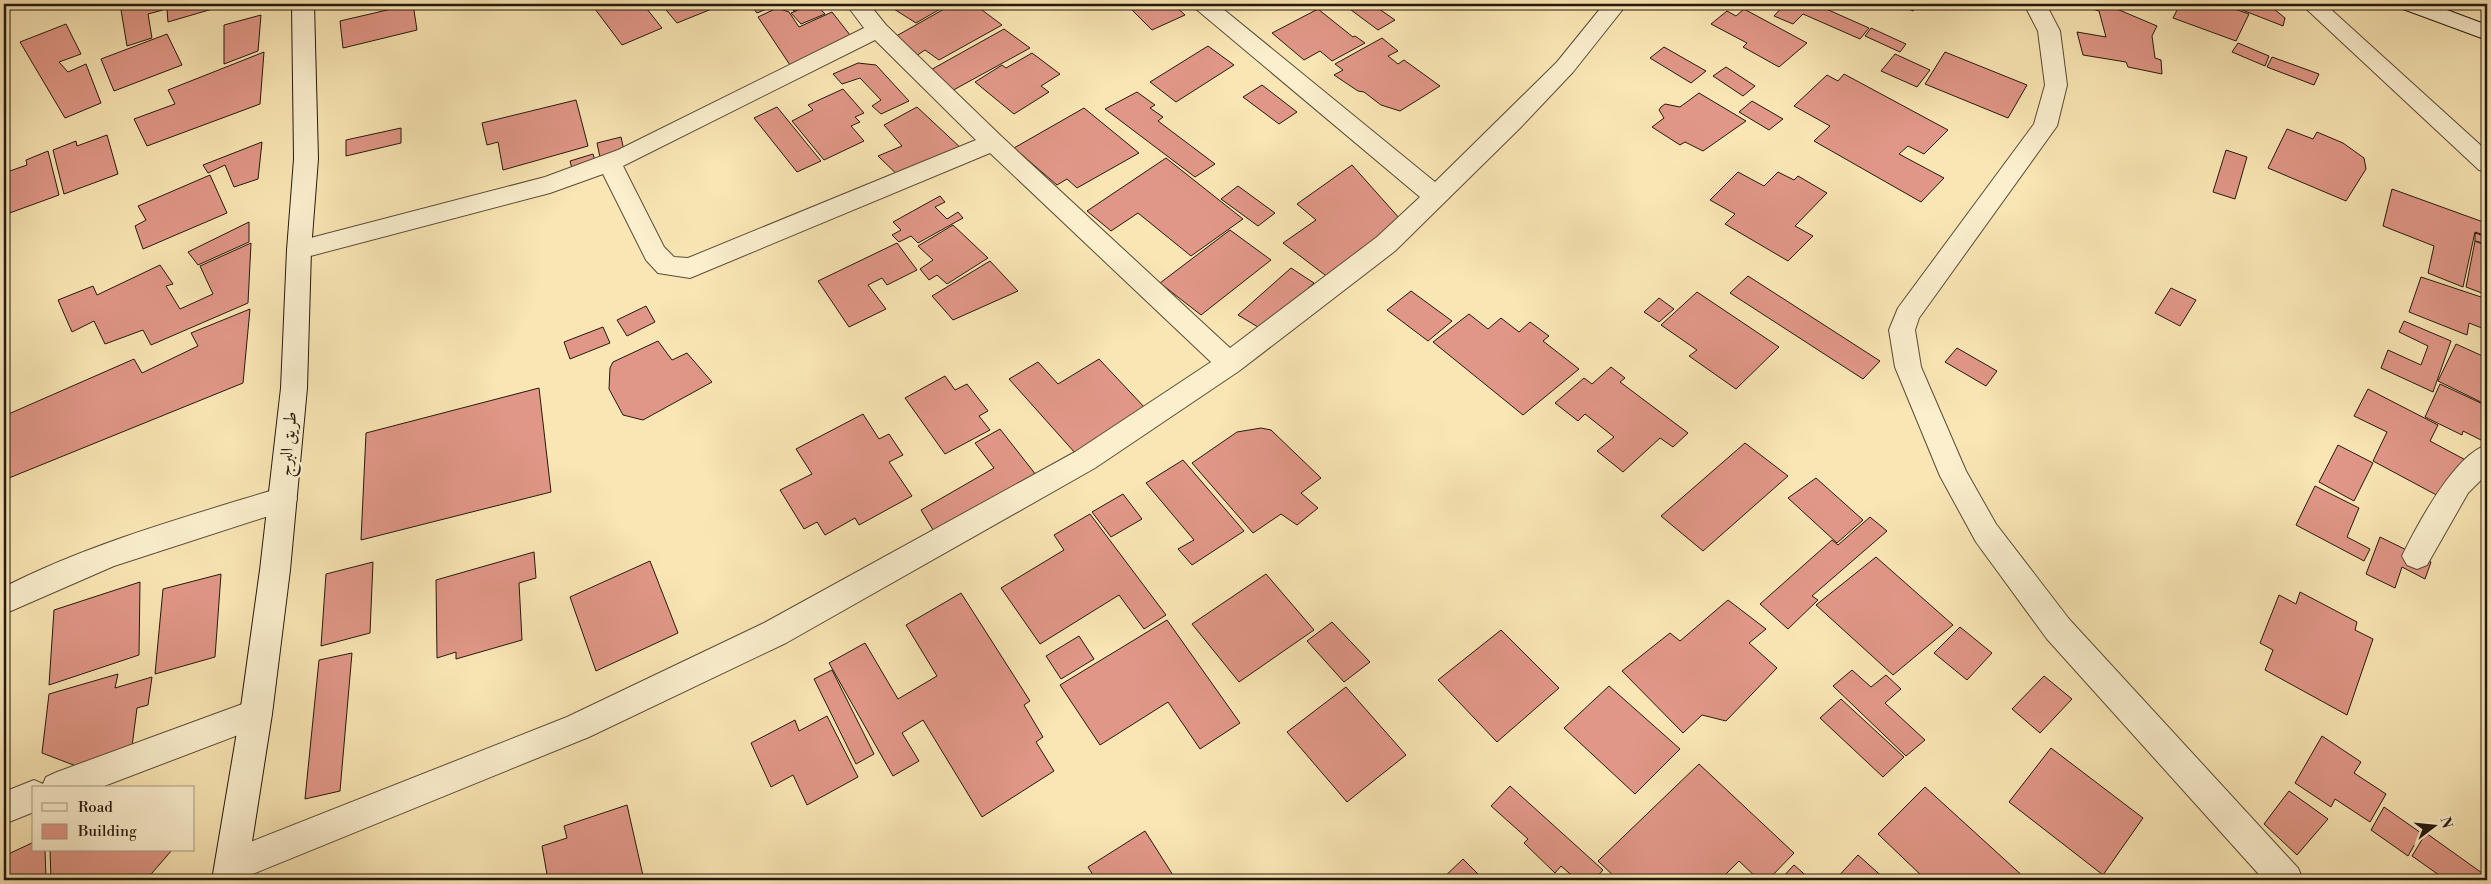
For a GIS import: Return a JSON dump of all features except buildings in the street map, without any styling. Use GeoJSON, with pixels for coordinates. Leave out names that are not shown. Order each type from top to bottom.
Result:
{"type":"FeatureCollection","features":[{"type":"Feature","properties":{"kind":"street","name":"طريق البرج"},"geometry":{"type":"LineString","coordinates":[[230,873],[256,714],[283,499],[294,378],[299,250],[306,159],[303,4]]}},
{"type":"Feature","properties":{"kind":"street"},"geometry":{"type":"LineString","coordinates":[[856,4],[878,30],[993,142],[1230,364]]}},
{"type":"Feature","properties":{"kind":"street"},"geometry":{"type":"LineString","coordinates":[[1204,4],[1435,196]]}},
{"type":"Feature","properties":{"kind":"street"},"geometry":{"type":"LineString","coordinates":[[2035,4],[2049,31],[2056,85],[2045,126],[1907,315],[1902,330],[1908,367],[1954,476],[1986,533],[2058,629],[2286,880]]}},
{"type":"Feature","properties":{"kind":"street"},"geometry":{"type":"LineString","coordinates":[[2312,4],[2487,164]]}},
{"type":"Feature","properties":{"kind":"street"},"geometry":{"type":"LineString","coordinates":[[2411,4],[2487,34]]}},
{"type":"Feature","properties":{"kind":"street"},"geometry":{"type":"LineString","coordinates":[[230,873],[578,727],[775,633],[1084,460],[1230,364],[1386,244],[1565,67],[1613,5]]}},
{"type":"Feature","properties":{"kind":"street"},"geometry":{"type":"LineString","coordinates":[[299,250],[550,184],[626,156],[878,30]]}},
{"type":"Feature","properties":{"kind":"street"},"geometry":{"type":"LineString","coordinates":[[609,162],[655,253],[667,266],[690,268],[993,142]]}},
{"type":"Feature","properties":{"kind":"street"},"geometry":{"type":"LineString","coordinates":[[2417,556],[2458,485],[2487,456]]}},
{"type":"Feature","properties":{"kind":"street"},"geometry":{"type":"LineString","coordinates":[[4,600],[38,582],[88,563],[283,499]]}},
{"type":"Feature","properties":{"kind":"street"},"geometry":{"type":"LineString","coordinates":[[62,786],[256,714]]}},
{"type":"Feature","properties":{"kind":"street"},"geometry":{"type":"LineString","coordinates":[[4,808],[32,797]]}}]}
